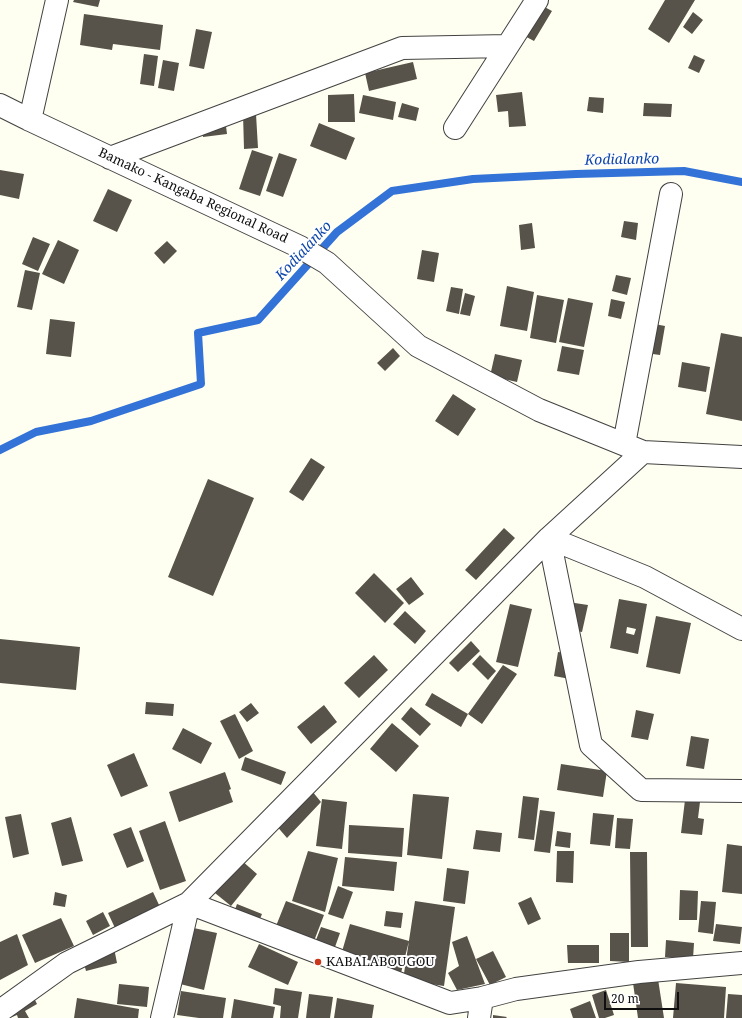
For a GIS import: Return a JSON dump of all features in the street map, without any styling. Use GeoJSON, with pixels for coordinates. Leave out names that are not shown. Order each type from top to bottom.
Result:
{"type":"FeatureCollection","features":[{"type":"Feature","properties":{"kind":"street"},"geometry":{"type":"LineString","coordinates":[[30,120],[57,0]]}},
{"type":"Feature","properties":{"kind":"street"},"geometry":{"type":"LineString","coordinates":[[455,128],[538,0]]}},
{"type":"Feature","properties":{"kind":"street"},"geometry":{"type":"LineString","coordinates":[[110,158],[402,48],[507,46]]}},
{"type":"Feature","properties":{"kind":"street","name":"Bamako - Kangaba Regional Road"},"geometry":{"type":"LineString","coordinates":[[0,105],[300,247],[327,263],[418,346],[539,410],[634,448],[742,457]]}},
{"type":"Feature","properties":{"kind":"street"},"geometry":{"type":"LineString","coordinates":[[0,1011],[67,963],[189,903],[549,538],[634,448],[671,194]]}},
{"type":"Feature","properties":{"kind":"street"},"geometry":{"type":"LineString","coordinates":[[549,538],[645,577],[742,629]]}},
{"type":"Feature","properties":{"kind":"street"},"geometry":{"type":"LineString","coordinates":[[549,538],[591,745],[641,790],[742,791]]}},
{"type":"Feature","properties":{"kind":"street"},"geometry":{"type":"LineString","coordinates":[[189,903],[450,1003],[480,1008],[516,989],[639,972],[742,963]]}},
{"type":"Feature","properties":{"kind":"street"},"geometry":{"type":"LineString","coordinates":[[162,1018],[189,903]]}},
{"type":"Feature","properties":{"kind":"building"},"geometry":{"type":"Polygon","coordinates":[[[74,0],[100,0],[98,7],[73,2],[74,0]]]}},
{"type":"Feature","properties":{"kind":"building"},"geometry":{"type":"Polygon","coordinates":[[[665,0],[695,0],[669,43],[648,29],[665,0]]]}},
{"type":"Feature","properties":{"kind":"building"},"geometry":{"type":"Polygon","coordinates":[[[539,4],[552,11],[534,41],[521,34],[539,4]]]}},
{"type":"Feature","properties":{"kind":"building"},"geometry":{"type":"Polygon","coordinates":[[[693,12],[703,20],[692,34],[683,27],[693,12]]]}},
{"type":"Feature","properties":{"kind":"building"},"geometry":{"type":"Polygon","coordinates":[[[84,14],[163,25],[160,50],[113,44],[112,50],[80,45],[84,14]]]}},
{"type":"Feature","properties":{"kind":"building"},"geometry":{"type":"Polygon","coordinates":[[[196,29],[212,32],[204,69],[189,66],[196,29]]]}},
{"type":"Feature","properties":{"kind":"building"},"geometry":{"type":"Polygon","coordinates":[[[144,54],[158,56],[154,86],[140,84],[144,54]]]}},
{"type":"Feature","properties":{"kind":"building"},"geometry":{"type":"Polygon","coordinates":[[[694,55],[705,60],[699,73],[688,68],[694,55]]]}},
{"type":"Feature","properties":{"kind":"building"},"geometry":{"type":"Polygon","coordinates":[[[163,60],[179,63],[174,91],[158,88],[163,60]]]}},
{"type":"Feature","properties":{"kind":"building"},"geometry":{"type":"Polygon","coordinates":[[[413,62],[417,79],[369,91],[365,73],[413,62]]]}},
{"type":"Feature","properties":{"kind":"building"},"geometry":{"type":"Polygon","coordinates":[[[522,92],[526,126],[509,127],[508,111],[498,112],[496,95],[522,92]]]}},
{"type":"Feature","properties":{"kind":"building"},"geometry":{"type":"Polygon","coordinates":[[[354,94],[355,122],[328,122],[328,95],[354,94]]]}},
{"type":"Feature","properties":{"kind":"building"},"geometry":{"type":"Polygon","coordinates":[[[363,95],[396,102],[393,120],[359,113],[363,95]]]}},
{"type":"Feature","properties":{"kind":"building"},"geometry":{"type":"Polygon","coordinates":[[[589,97],[604,98],[603,113],[587,111],[589,97]]]}},
{"type":"Feature","properties":{"kind":"building"},"geometry":{"type":"Polygon","coordinates":[[[402,103],[419,108],[416,121],[398,117],[402,103]]]}},
{"type":"Feature","properties":{"kind":"building"},"geometry":{"type":"Polygon","coordinates":[[[644,103],[672,104],[671,117],[643,116],[644,103]]]}},
{"type":"Feature","properties":{"kind":"building"},"geometry":{"type":"Polygon","coordinates":[[[243,114],[256,114],[258,148],[244,149],[243,114]]]}},
{"type":"Feature","properties":{"kind":"building"},"geometry":{"type":"Polygon","coordinates":[[[225,118],[227,134],[203,137],[201,121],[225,118]]]}},
{"type":"Feature","properties":{"kind":"building"},"geometry":{"type":"Polygon","coordinates":[[[319,123],[355,138],[346,160],[310,146],[319,123]]]}},
{"type":"Feature","properties":{"kind":"building"},"geometry":{"type":"Polygon","coordinates":[[[252,150],[273,157],[260,196],[239,189],[252,150]]]}},
{"type":"Feature","properties":{"kind":"building"},"geometry":{"type":"Polygon","coordinates":[[[279,153],[297,159],[283,197],[266,191],[279,153]]]}},
{"type":"Feature","properties":{"kind":"building"},"geometry":{"type":"Polygon","coordinates":[[[0,170],[24,174],[19,199],[0,195],[0,170]]]}},
{"type":"Feature","properties":{"kind":"building"},"geometry":{"type":"Polygon","coordinates":[[[108,189],[132,200],[117,232],[93,221],[108,189]]]}},
{"type":"Feature","properties":{"kind":"building"},"geometry":{"type":"Polygon","coordinates":[[[624,221],[638,223],[636,240],[621,237],[624,221]]]}},
{"type":"Feature","properties":{"kind":"building"},"geometry":{"type":"Polygon","coordinates":[[[532,223],[535,248],[521,250],[519,225],[532,223]]]}},
{"type":"Feature","properties":{"kind":"building"},"geometry":{"type":"Polygon","coordinates":[[[33,237],[50,244],[38,271],[22,264],[33,237]]]}},
{"type":"Feature","properties":{"kind":"building"},"geometry":{"type":"Polygon","coordinates":[[[58,240],[79,250],[64,284],[42,274],[58,240]]]}},
{"type":"Feature","properties":{"kind":"building"},"geometry":{"type":"Polygon","coordinates":[[[167,241],[177,251],[164,264],[154,253],[167,241]]]}},
{"type":"Feature","properties":{"kind":"building"},"geometry":{"type":"Polygon","coordinates":[[[422,250],[439,253],[434,282],[417,279],[422,250]]]}},
{"type":"Feature","properties":{"kind":"building"},"geometry":{"type":"Polygon","coordinates":[[[25,270],[40,273],[32,310],[17,307],[25,270]]]}},
{"type":"Feature","properties":{"kind":"building"},"geometry":{"type":"Polygon","coordinates":[[[616,275],[631,278],[627,295],[612,291],[616,275]]]}},
{"type":"Feature","properties":{"kind":"building"},"geometry":{"type":"Polygon","coordinates":[[[507,286],[534,292],[527,331],[500,326],[507,286]]]}},
{"type":"Feature","properties":{"kind":"building"},"geometry":{"type":"Polygon","coordinates":[[[451,287],[463,289],[459,314],[446,311],[451,287]]]}},
{"type":"Feature","properties":{"kind":"building"},"geometry":{"type":"Polygon","coordinates":[[[465,293],[475,296],[470,316],[460,314],[465,293]]]}},
{"type":"Feature","properties":{"kind":"building"},"geometry":{"type":"Polygon","coordinates":[[[537,295],[564,300],[556,343],[530,338],[537,295]]]}},
{"type":"Feature","properties":{"kind":"building"},"geometry":{"type":"Polygon","coordinates":[[[568,298],[593,303],[584,347],[559,342],[568,298]]]}},
{"type":"Feature","properties":{"kind":"building"},"geometry":{"type":"Polygon","coordinates":[[[611,299],[625,302],[621,319],[608,316],[611,299]]]}},
{"type":"Feature","properties":{"kind":"building"},"geometry":{"type":"Polygon","coordinates":[[[50,319],[75,322],[71,357],[46,354],[50,319]]]}},
{"type":"Feature","properties":{"kind":"building"},"geometry":{"type":"Polygon","coordinates":[[[644,322],[665,326],[660,355],[638,352],[644,322]]]}},
{"type":"Feature","properties":{"kind":"building"},"geometry":{"type":"Polygon","coordinates":[[[721,333],[742,337],[742,421],[706,414],[721,333]]]}},
{"type":"Feature","properties":{"kind":"building"},"geometry":{"type":"Polygon","coordinates":[[[562,346],[584,350],[579,375],[557,371],[562,346]]]}},
{"type":"Feature","properties":{"kind":"building"},"geometry":{"type":"Polygon","coordinates":[[[393,348],[400,356],[385,371],[377,363],[393,348]]]}},
{"type":"Feature","properties":{"kind":"building"},"geometry":{"type":"Polygon","coordinates":[[[495,354],[522,360],[517,382],[490,376],[495,354]]]}},
{"type":"Feature","properties":{"kind":"building"},"geometry":{"type":"Polygon","coordinates":[[[682,362],[710,367],[706,392],[678,387],[682,362]]]}},
{"type":"Feature","properties":{"kind":"building"},"geometry":{"type":"Polygon","coordinates":[[[453,394],[476,409],[458,436],[435,421],[453,394]]]}},
{"type":"Feature","properties":{"kind":"building"},"geometry":{"type":"Polygon","coordinates":[[[311,458],[325,467],[303,501],[289,492],[311,458]]]}},
{"type":"Feature","properties":{"kind":"building"},"geometry":{"type":"Polygon","coordinates":[[[208,479],[254,498],[213,596],[168,577],[208,479]]]}},
{"type":"Feature","properties":{"kind":"building"},"geometry":{"type":"Polygon","coordinates":[[[504,528],[515,538],[476,580],[465,570],[504,528]]]}},
{"type":"Feature","properties":{"kind":"building"},"geometry":{"type":"Polygon","coordinates":[[[374,573],[404,603],[385,623],[355,593],[374,573]]]}},
{"type":"Feature","properties":{"kind":"building"},"geometry":{"type":"Polygon","coordinates":[[[411,577],[424,594],[409,605],[396,589],[411,577]]]}},
{"type":"Feature","properties":{"kind":"building"},"geometry":{"type":"Polygon","coordinates":[[[619,599],[647,604],[638,654],[610,648],[619,599]],[[627,627],[626,633],[634,635],[636,629],[627,627]]]}},
{"type":"Feature","properties":{"kind":"building"},"geometry":{"type":"Polygon","coordinates":[[[568,602],[588,605],[582,632],[563,629],[568,602]]]}},
{"type":"Feature","properties":{"kind":"building"},"geometry":{"type":"Polygon","coordinates":[[[510,604],[532,609],[518,667],[496,662],[510,604]]]}},
{"type":"Feature","properties":{"kind":"building"},"geometry":{"type":"Polygon","coordinates":[[[405,611],[426,631],[415,644],[393,624],[405,611]]]}},
{"type":"Feature","properties":{"kind":"building"},"geometry":{"type":"Polygon","coordinates":[[[656,616],[691,623],[680,674],[646,667],[656,616]]]}},
{"type":"Feature","properties":{"kind":"building"},"geometry":{"type":"Polygon","coordinates":[[[0,639],[80,647],[76,690],[0,683],[0,639]]]}},
{"type":"Feature","properties":{"kind":"building"},"geometry":{"type":"Polygon","coordinates":[[[471,641],[480,651],[458,672],[449,663],[471,641]]]}},
{"type":"Feature","properties":{"kind":"building"},"geometry":{"type":"Polygon","coordinates":[[[558,652],[574,654],[570,679],[554,676],[558,652]]]}},
{"type":"Feature","properties":{"kind":"building"},"geometry":{"type":"Polygon","coordinates":[[[374,655],[388,670],[359,698],[344,683],[374,655]]]}},
{"type":"Feature","properties":{"kind":"building"},"geometry":{"type":"Polygon","coordinates":[[[480,655],[496,671],[488,680],[472,664],[480,655]]]}},
{"type":"Feature","properties":{"kind":"building"},"geometry":{"type":"Polygon","coordinates":[[[503,665],[517,674],[482,724],[468,714],[503,665]]]}},
{"type":"Feature","properties":{"kind":"building"},"geometry":{"type":"Polygon","coordinates":[[[432,693],[468,714],[461,727],[425,705],[432,693]]]}},
{"type":"Feature","properties":{"kind":"building"},"geometry":{"type":"Polygon","coordinates":[[[146,702],[174,704],[173,716],[145,714],[146,702]]]}},
{"type":"Feature","properties":{"kind":"building"},"geometry":{"type":"Polygon","coordinates":[[[251,703],[259,713],[247,722],[239,712],[251,703]]]}},
{"type":"Feature","properties":{"kind":"building"},"geometry":{"type":"Polygon","coordinates":[[[324,705],[337,722],[311,744],[297,727],[324,705]]]}},
{"type":"Feature","properties":{"kind":"building"},"geometry":{"type":"Polygon","coordinates":[[[411,707],[431,724],[420,736],[401,719],[411,707]]]}},
{"type":"Feature","properties":{"kind":"building"},"geometry":{"type":"Polygon","coordinates":[[[636,710],[654,714],[648,740],[631,737],[636,710]]]}},
{"type":"Feature","properties":{"kind":"building"},"geometry":{"type":"Polygon","coordinates":[[[235,714],[253,751],[239,759],[220,721],[235,714]]]}},
{"type":"Feature","properties":{"kind":"building"},"geometry":{"type":"Polygon","coordinates":[[[392,723],[419,746],[396,772],[370,749],[392,723]]]}},
{"type":"Feature","properties":{"kind":"building"},"geometry":{"type":"Polygon","coordinates":[[[183,728],[212,743],[201,764],[172,749],[183,728]]]}},
{"type":"Feature","properties":{"kind":"building"},"geometry":{"type":"Polygon","coordinates":[[[691,736],[709,739],[704,769],[686,766],[691,736]]]}},
{"type":"Feature","properties":{"kind":"building"},"geometry":{"type":"Polygon","coordinates":[[[134,753],[148,786],[121,797],[107,765],[134,753]]]}},
{"type":"Feature","properties":{"kind":"building"},"geometry":{"type":"Polygon","coordinates":[[[245,757],[286,772],[281,785],[241,770],[245,757]]]}},
{"type":"Feature","properties":{"kind":"building"},"geometry":{"type":"Polygon","coordinates":[[[561,764],[607,771],[603,797],[557,790],[561,764]]]}},
{"type":"Feature","properties":{"kind":"building"},"geometry":{"type":"Polygon","coordinates":[[[225,772],[231,789],[229,790],[233,802],[179,822],[169,792],[225,772]]]}},
{"type":"Feature","properties":{"kind":"building"},"geometry":{"type":"Polygon","coordinates":[[[312,791],[321,802],[287,838],[275,824],[312,791]]]}},
{"type":"Feature","properties":{"kind":"building"},"geometry":{"type":"Polygon","coordinates":[[[413,794],[449,797],[442,859],[407,855],[413,794]]]}},
{"type":"Feature","properties":{"kind":"building"},"geometry":{"type":"Polygon","coordinates":[[[523,796],[539,798],[534,840],[518,838],[523,796]]]}},
{"type":"Feature","properties":{"kind":"building"},"geometry":{"type":"Polygon","coordinates":[[[322,799],[347,802],[342,849],[316,846],[322,799]]]}},
{"type":"Feature","properties":{"kind":"building"},"geometry":{"type":"Polygon","coordinates":[[[685,800],[700,802],[698,818],[704,819],[702,835],[681,833],[685,800]]]}},
{"type":"Feature","properties":{"kind":"building"},"geometry":{"type":"Polygon","coordinates":[[[540,810],[555,812],[550,853],[534,851],[540,810]]]}},
{"type":"Feature","properties":{"kind":"building"},"geometry":{"type":"Polygon","coordinates":[[[593,813],[614,815],[610,846],[590,844],[593,813]]]}},
{"type":"Feature","properties":{"kind":"building"},"geometry":{"type":"Polygon","coordinates":[[[21,814],[29,854],[13,858],[5,817],[21,814]]]}},
{"type":"Feature","properties":{"kind":"building"},"geometry":{"type":"Polygon","coordinates":[[[71,817],[83,861],[62,866],[51,823],[71,817]]]}},
{"type":"Feature","properties":{"kind":"building"},"geometry":{"type":"Polygon","coordinates":[[[617,818],[633,819],[630,849],[615,848],[617,818]]]}},
{"type":"Feature","properties":{"kind":"building"},"geometry":{"type":"Polygon","coordinates":[[[165,821],[186,881],[160,890],[139,831],[165,821]]]}},
{"type":"Feature","properties":{"kind":"building"},"geometry":{"type":"Polygon","coordinates":[[[349,825],[404,828],[402,857],[348,853],[349,825]]]}},
{"type":"Feature","properties":{"kind":"building"},"geometry":{"type":"Polygon","coordinates":[[[131,827],[144,861],[127,868],[113,834],[131,827]]]}},
{"type":"Feature","properties":{"kind":"building"},"geometry":{"type":"Polygon","coordinates":[[[476,830],[502,833],[500,852],[473,849],[476,830]]]}},
{"type":"Feature","properties":{"kind":"building"},"geometry":{"type":"Polygon","coordinates":[[[557,831],[571,833],[570,848],[555,846],[557,831]]]}},
{"type":"Feature","properties":{"kind":"building"},"geometry":{"type":"Polygon","coordinates":[[[727,844],[742,846],[742,894],[722,892],[727,844]]]}},
{"type":"Feature","properties":{"kind":"building"},"geometry":{"type":"Polygon","coordinates":[[[308,851],[338,858],[325,912],[292,901],[308,851]]]}},
{"type":"Feature","properties":{"kind":"building"},"geometry":{"type":"Polygon","coordinates":[[[557,851],[574,851],[573,883],[556,882],[557,851]]]}},
{"type":"Feature","properties":{"kind":"building"},"geometry":{"type":"Polygon","coordinates":[[[630,852],[647,852],[648,947],[631,947],[630,852]]]}},
{"type":"Feature","properties":{"kind":"building"},"geometry":{"type":"Polygon","coordinates":[[[345,857],[397,862],[394,891],[342,886],[345,857]]]}},
{"type":"Feature","properties":{"kind":"building"},"geometry":{"type":"Polygon","coordinates":[[[241,860],[257,874],[231,906],[215,893],[241,860]]]}},
{"type":"Feature","properties":{"kind":"building"},"geometry":{"type":"Polygon","coordinates":[[[447,868],[469,871],[465,904],[443,901],[447,868]]]}},
{"type":"Feature","properties":{"kind":"building"},"geometry":{"type":"Polygon","coordinates":[[[338,886],[353,892],[343,919],[328,914],[338,886]]]}},
{"type":"Feature","properties":{"kind":"building"},"geometry":{"type":"Polygon","coordinates":[[[680,890],[698,891],[697,920],[679,920],[680,890]]]}},
{"type":"Feature","properties":{"kind":"building"},"geometry":{"type":"Polygon","coordinates":[[[55,892],[67,895],[65,907],[53,905],[55,892]]]}},
{"type":"Feature","properties":{"kind":"building"},"geometry":{"type":"Polygon","coordinates":[[[153,892],[160,907],[115,928],[108,913],[153,892]]]}},
{"type":"Feature","properties":{"kind":"building"},"geometry":{"type":"Polygon","coordinates":[[[531,897],[541,919],[528,925],[518,903],[531,897]]]}},
{"type":"Feature","properties":{"kind":"building"},"geometry":{"type":"Polygon","coordinates":[[[286,901],[324,915],[314,941],[276,926],[286,901]]]}},
{"type":"Feature","properties":{"kind":"building"},"geometry":{"type":"Polygon","coordinates":[[[415,901],[455,907],[444,986],[403,980],[415,901]]]}},
{"type":"Feature","properties":{"kind":"building"},"geometry":{"type":"Polygon","coordinates":[[[701,901],[716,902],[713,934],[698,932],[701,901]]]}},
{"type":"Feature","properties":{"kind":"building"},"geometry":{"type":"Polygon","coordinates":[[[237,904],[262,914],[255,931],[231,921],[237,904]]]}},
{"type":"Feature","properties":{"kind":"building"},"geometry":{"type":"Polygon","coordinates":[[[386,911],[403,913],[401,928],[384,926],[386,911]]]}},
{"type":"Feature","properties":{"kind":"building"},"geometry":{"type":"Polygon","coordinates":[[[103,912],[110,926],[93,935],[86,921],[103,912]]]}},
{"type":"Feature","properties":{"kind":"building"},"geometry":{"type":"Polygon","coordinates":[[[61,918],[74,946],[35,963],[22,935],[61,918]]]}},
{"type":"Feature","properties":{"kind":"building"},"geometry":{"type":"Polygon","coordinates":[[[350,924],[409,941],[401,973],[341,955],[350,924]]]}},
{"type":"Feature","properties":{"kind":"building"},"geometry":{"type":"Polygon","coordinates":[[[716,924],[742,927],[740,944],[713,941],[716,924]]]}},
{"type":"Feature","properties":{"kind":"building"},"geometry":{"type":"Polygon","coordinates":[[[189,927],[217,933],[204,990],[176,983],[189,927]]]}},
{"type":"Feature","properties":{"kind":"building"},"geometry":{"type":"Polygon","coordinates":[[[321,927],[340,933],[335,947],[316,940],[321,927]]]}},
{"type":"Feature","properties":{"kind":"building"},"geometry":{"type":"Polygon","coordinates":[[[610,933],[629,933],[629,962],[610,961],[610,933]]]}},
{"type":"Feature","properties":{"kind":"building"},"geometry":{"type":"Polygon","coordinates":[[[17,934],[28,965],[0,980],[0,942],[17,934]]]}},
{"type":"Feature","properties":{"kind":"building"},"geometry":{"type":"Polygon","coordinates":[[[467,936],[485,984],[457,990],[448,973],[459,966],[452,942],[467,936]]]}},
{"type":"Feature","properties":{"kind":"building"},"geometry":{"type":"Polygon","coordinates":[[[666,940],[694,943],[693,959],[665,957],[666,940]]]}},
{"type":"Feature","properties":{"kind":"building"},"geometry":{"type":"Polygon","coordinates":[[[259,944],[298,962],[288,985],[248,967],[259,944]]]}},
{"type":"Feature","properties":{"kind":"building"},"geometry":{"type":"Polygon","coordinates":[[[567,945],[599,945],[599,963],[568,963],[567,945]]]}},
{"type":"Feature","properties":{"kind":"building"},"geometry":{"type":"Polygon","coordinates":[[[114,948],[117,963],[86,971],[82,956],[114,948]]]}},
{"type":"Feature","properties":{"kind":"building"},"geometry":{"type":"Polygon","coordinates":[[[493,951],[506,977],[490,985],[476,959],[493,951]]]}},
{"type":"Feature","properties":{"kind":"building"},"geometry":{"type":"Polygon","coordinates":[[[658,979],[664,1018],[638,1018],[633,983],[658,979]]]}},
{"type":"Feature","properties":{"kind":"building"},"geometry":{"type":"Polygon","coordinates":[[[676,983],[726,987],[724,1018],[673,1018],[676,983]]]}},
{"type":"Feature","properties":{"kind":"building"},"geometry":{"type":"Polygon","coordinates":[[[119,984],[149,987],[147,1007],[117,1004],[119,984]]]}},
{"type":"Feature","properties":{"kind":"building"},"geometry":{"type":"Polygon","coordinates":[[[275,988],[302,992],[298,1018],[280,1018],[281,1006],[273,1004],[275,988]]]}},
{"type":"Feature","properties":{"kind":"building"},"geometry":{"type":"Polygon","coordinates":[[[606,990],[614,1015],[599,1018],[592,995],[606,990]]]}},
{"type":"Feature","properties":{"kind":"building"},"geometry":{"type":"Polygon","coordinates":[[[181,991],[226,998],[223,1018],[199,1018],[177,1015],[181,991]]]}},
{"type":"Feature","properties":{"kind":"building"},"geometry":{"type":"Polygon","coordinates":[[[32,994],[37,1004],[25,1011],[29,1018],[18,1018],[17,1015],[12,1017],[7,1007],[32,994]]]}},
{"type":"Feature","properties":{"kind":"building"},"geometry":{"type":"Polygon","coordinates":[[[309,994],[333,997],[330,1018],[306,1018],[309,994]]]}},
{"type":"Feature","properties":{"kind":"building"},"geometry":{"type":"Polygon","coordinates":[[[728,994],[742,995],[742,1018],[726,1018],[728,994]]]}},
{"type":"Feature","properties":{"kind":"building"},"geometry":{"type":"Polygon","coordinates":[[[77,998],[139,1009],[138,1018],[74,1018],[77,998]]]}},
{"type":"Feature","properties":{"kind":"building"},"geometry":{"type":"Polygon","coordinates":[[[337,998],[374,1005],[372,1018],[334,1018],[337,998]]]}},
{"type":"Feature","properties":{"kind":"building"},"geometry":{"type":"Polygon","coordinates":[[[234,999],[275,1007],[273,1018],[231,1018],[234,999]]]}},
{"type":"Feature","properties":{"kind":"building"},"geometry":{"type":"Polygon","coordinates":[[[590,1001],[596,1018],[573,1018],[570,1009],[590,1001]]]}},
{"type":"Feature","properties":{"kind":"building"},"geometry":{"type":"Polygon","coordinates":[[[493,1015],[507,1017],[493,1018],[493,1015]]]}},
{"type":"Feature","properties":{"kind":"waterway","name":"Kodialanko"},"geometry":{"type":"LineString","coordinates":[[0,450],[36,432],[91,421],[201,384],[198,333],[258,320],[337,232],[392,191],[473,179],[684,171],[742,182]]}},
{"type":"Feature","properties":{"kind":"place","name":"KABALABOUGOU"},"geometry":{"type":"Point","coordinates":[318,962]}}]}
